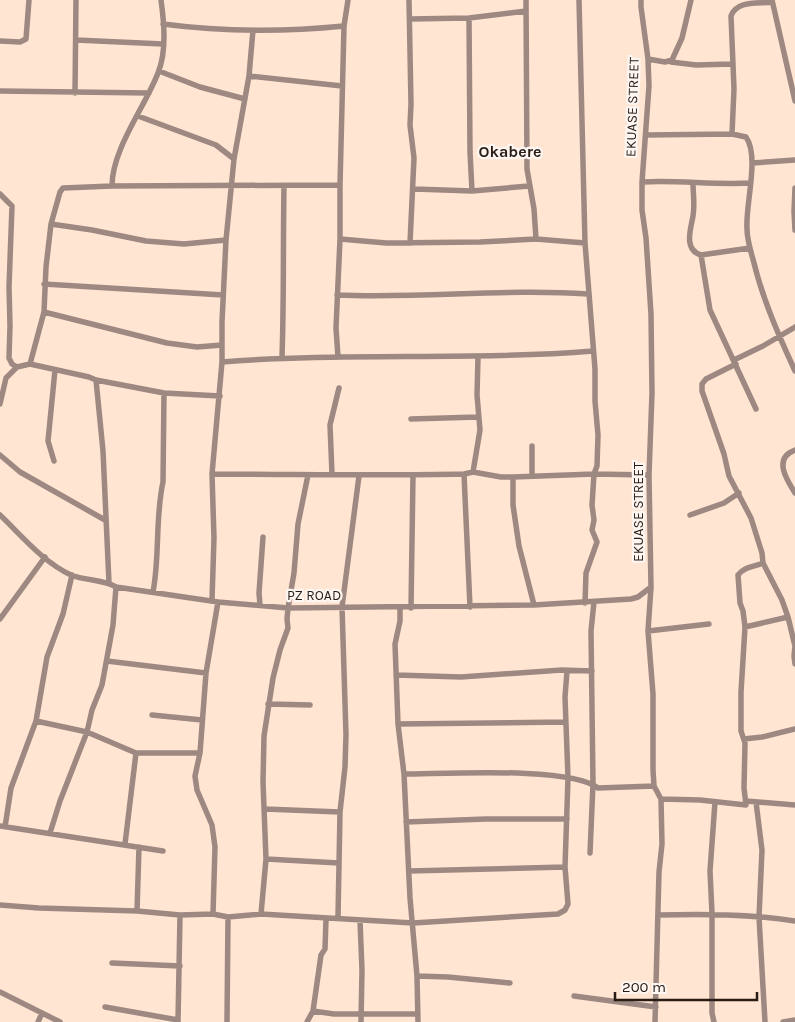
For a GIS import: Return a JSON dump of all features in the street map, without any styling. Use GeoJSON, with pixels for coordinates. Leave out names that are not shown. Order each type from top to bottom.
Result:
{"type":"FeatureCollection","features":[{"type":"Feature","properties":{"kind":"street"},"geometry":{"type":"LineString","coordinates":[[0,41],[20,42],[26,39],[28,0]]}},
{"type":"Feature","properties":{"kind":"street"},"geometry":{"type":"LineString","coordinates":[[75,93],[76,0]]}},
{"type":"Feature","properties":{"kind":"street"},"geometry":{"type":"LineString","coordinates":[[112,186],[112,178],[119,155],[159,72],[163,44],[160,0]]}},
{"type":"Feature","properties":{"kind":"street"},"geometry":{"type":"LineString","coordinates":[[338,357],[336,328],[340,239],[342,86],[344,26],[348,0]]}},
{"type":"Feature","properties":{"kind":"street"},"geometry":{"type":"LineString","coordinates":[[409,0],[410,125],[414,158],[410,243]]}},
{"type":"Feature","properties":{"kind":"street"},"geometry":{"type":"LineString","coordinates":[[526,0],[528,102],[526,126],[529,186],[534,209],[536,239]]}},
{"type":"Feature","properties":{"kind":"street"},"geometry":{"type":"LineString","coordinates":[[579,0],[585,243],[598,447],[592,505],[594,520],[592,530],[597,542],[586,573],[585,603]]}},
{"type":"Feature","properties":{"kind":"street","name":"EKUASE STREET"},"geometry":{"type":"LineString","coordinates":[[641,0],[648,59],[642,210],[646,238],[651,314],[652,393],[649,475],[651,587],[648,631],[652,694],[654,786],[661,799],[662,844],[659,872],[655,1022]]}},
{"type":"Feature","properties":{"kind":"street"},"geometry":{"type":"LineString","coordinates":[[671,62],[682,38],[691,0]]}},
{"type":"Feature","properties":{"kind":"street"},"geometry":{"type":"LineString","coordinates":[[732,134],[734,89],[731,16],[733,10],[739,6],[772,1],[795,101]]}},
{"type":"Feature","properties":{"kind":"street"},"geometry":{"type":"LineString","coordinates":[[410,19],[468,18],[526,12]]}},
{"type":"Feature","properties":{"kind":"street"},"geometry":{"type":"LineString","coordinates":[[468,18],[472,191]]}},
{"type":"Feature","properties":{"kind":"street"},"geometry":{"type":"LineString","coordinates":[[163,24],[203,29],[253,30],[306,30],[344,26]]}},
{"type":"Feature","properties":{"kind":"street"},"geometry":{"type":"LineString","coordinates":[[213,914],[215,847],[212,825],[197,790],[195,776],[200,754],[206,673],[215,601],[212,474],[220,396],[226,240],[234,159],[249,76],[253,30]]}},
{"type":"Feature","properties":{"kind":"street"},"geometry":{"type":"LineString","coordinates":[[76,40],[163,44]]}},
{"type":"Feature","properties":{"kind":"street"},"geometry":{"type":"LineString","coordinates":[[648,59],[696,64],[732,64]]}},
{"type":"Feature","properties":{"kind":"street"},"geometry":{"type":"LineString","coordinates":[[159,72],[200,87],[245,99]]}},
{"type":"Feature","properties":{"kind":"street"},"geometry":{"type":"LineString","coordinates":[[249,76],[342,86]]}},
{"type":"Feature","properties":{"kind":"street"},"geometry":{"type":"LineString","coordinates":[[0,91],[149,93]]}},
{"type":"Feature","properties":{"kind":"street"},"geometry":{"type":"LineString","coordinates":[[138,116],[216,145],[234,159]]}},
{"type":"Feature","properties":{"kind":"street"},"geometry":{"type":"LineString","coordinates":[[646,135],[732,134],[746,137],[748,140],[752,163],[746,225],[750,248],[764,298],[795,371]]}},
{"type":"Feature","properties":{"kind":"street"},"geometry":{"type":"LineString","coordinates":[[752,163],[795,160]]}},
{"type":"Feature","properties":{"kind":"street"},"geometry":{"type":"LineString","coordinates":[[642,182],[750,183]]}},
{"type":"Feature","properties":{"kind":"street"},"geometry":{"type":"LineString","coordinates":[[693,183],[693,215],[689,228],[691,245],[696,253],[701,255],[750,248]]}},
{"type":"Feature","properties":{"kind":"street"},"geometry":{"type":"LineString","coordinates":[[30,364],[44,312],[44,284],[52,224],[60,192],[63,188],[112,186],[340,186]]}},
{"type":"Feature","properties":{"kind":"street"},"geometry":{"type":"LineString","coordinates":[[282,357],[284,316],[284,186]]}},
{"type":"Feature","properties":{"kind":"street"},"geometry":{"type":"LineString","coordinates":[[414,189],[472,191],[529,186]]}},
{"type":"Feature","properties":{"kind":"street"},"geometry":{"type":"LineString","coordinates":[[795,188],[795,230]]}},
{"type":"Feature","properties":{"kind":"street"},"geometry":{"type":"LineString","coordinates":[[0,194],[12,206],[9,261],[9,358],[12,364],[17,367]]}},
{"type":"Feature","properties":{"kind":"street"},"geometry":{"type":"LineString","coordinates":[[52,224],[146,241],[184,244],[226,240]]}},
{"type":"Feature","properties":{"kind":"street"},"geometry":{"type":"LineString","coordinates":[[340,239],[410,243],[536,239],[585,243]]}},
{"type":"Feature","properties":{"kind":"street"},"geometry":{"type":"LineString","coordinates":[[701,255],[710,310],[756,409]]}},
{"type":"Feature","properties":{"kind":"street"},"geometry":{"type":"LineString","coordinates":[[44,284],[223,295]]}},
{"type":"Feature","properties":{"kind":"street"},"geometry":{"type":"LineString","coordinates":[[337,295],[374,297],[522,293],[588,294]]}},
{"type":"Feature","properties":{"kind":"street"},"geometry":{"type":"LineString","coordinates":[[44,312],[167,343],[197,347],[222,345]]}},
{"type":"Feature","properties":{"kind":"street"},"geometry":{"type":"LineString","coordinates":[[795,327],[706,379],[702,384],[704,400],[724,454],[729,476],[751,518],[760,545],[763,563],[782,600],[788,617],[795,646],[795,664]]}},
{"type":"Feature","properties":{"kind":"street"},"geometry":{"type":"LineString","coordinates":[[222,362],[282,357],[478,357],[593,351]]}},
{"type":"Feature","properties":{"kind":"street"},"geometry":{"type":"LineString","coordinates":[[473,472],[480,430],[478,417],[478,357]]}},
{"type":"Feature","properties":{"kind":"street"},"geometry":{"type":"LineString","coordinates":[[0,404],[6,378],[17,367],[30,364],[96,380],[164,393],[220,396]]}},
{"type":"Feature","properties":{"kind":"street"},"geometry":{"type":"LineString","coordinates":[[54,461],[48,441],[55,370]]}},
{"type":"Feature","properties":{"kind":"street"},"geometry":{"type":"LineString","coordinates":[[96,380],[109,583]]}},
{"type":"Feature","properties":{"kind":"street"},"geometry":{"type":"LineString","coordinates":[[332,474],[330,425],[339,388]]}},
{"type":"Feature","properties":{"kind":"street"},"geometry":{"type":"LineString","coordinates":[[153,592],[158,570],[160,496],[163,482],[164,393]]}},
{"type":"Feature","properties":{"kind":"street"},"geometry":{"type":"LineString","coordinates":[[164,401],[173,398],[176,394]]}},
{"type":"Feature","properties":{"kind":"street"},"geometry":{"type":"LineString","coordinates":[[411,419],[478,417]]}},
{"type":"Feature","properties":{"kind":"street"},"geometry":{"type":"LineString","coordinates":[[532,446],[532,476]]}},
{"type":"Feature","properties":{"kind":"street"},"geometry":{"type":"LineString","coordinates":[[795,450],[787,454],[783,461],[784,472],[795,493]]}},
{"type":"Feature","properties":{"kind":"street"},"geometry":{"type":"LineString","coordinates":[[0,455],[20,472],[105,520]]}},
{"type":"Feature","properties":{"kind":"street"},"geometry":{"type":"LineString","coordinates":[[212,474],[332,474],[359,476],[464,474],[473,472],[501,477],[594,474],[649,475]]}},
{"type":"Feature","properties":{"kind":"street"},"geometry":{"type":"LineString","coordinates":[[464,474],[470,607]]}},
{"type":"Feature","properties":{"kind":"street"},"geometry":{"type":"LineString","coordinates":[[261,914],[266,860],[263,782],[268,704],[280,650],[288,628],[288,608],[294,573],[298,524],[308,475]]}},
{"type":"Feature","properties":{"kind":"street"},"geometry":{"type":"LineString","coordinates":[[411,608],[413,475]]}},
{"type":"Feature","properties":{"kind":"street"},"geometry":{"type":"LineString","coordinates":[[338,918],[340,812],[346,735],[342,607],[359,476]]}},
{"type":"Feature","properties":{"kind":"street"},"geometry":{"type":"LineString","coordinates":[[513,477],[513,505],[519,546],[534,605]]}},
{"type":"Feature","properties":{"kind":"street"},"geometry":{"type":"LineString","coordinates":[[690,515],[724,503],[739,493]]}},
{"type":"Feature","properties":{"kind":"street","name":"PZ ROAD"},"geometry":{"type":"LineString","coordinates":[[0,515],[38,553],[72,575],[109,583],[116,587],[215,601],[288,608],[534,605],[585,603],[638,597],[651,587]]}},
{"type":"Feature","properties":{"kind":"street"},"geometry":{"type":"LineString","coordinates":[[0,525],[6,520]]}},
{"type":"Feature","properties":{"kind":"street"},"geometry":{"type":"LineString","coordinates":[[260,605],[259,593],[263,537]]}},
{"type":"Feature","properties":{"kind":"street"},"geometry":{"type":"LineString","coordinates":[[0,619],[45,557]]}},
{"type":"Feature","properties":{"kind":"street"},"geometry":{"type":"LineString","coordinates":[[661,799],[746,805],[741,692],[745,627],[742,614],[744,611],[740,603],[738,575],[749,567],[763,563]]}},
{"type":"Feature","properties":{"kind":"street"},"geometry":{"type":"LineString","coordinates":[[72,575],[63,614],[47,657],[36,721],[12,788],[2,827],[163,851]]}},
{"type":"Feature","properties":{"kind":"street"},"geometry":{"type":"LineString","coordinates":[[50,833],[102,685],[107,662],[116,587]]}},
{"type":"Feature","properties":{"kind":"street"},"geometry":{"type":"LineString","coordinates":[[590,853],[593,784],[591,630],[594,602]]}},
{"type":"Feature","properties":{"kind":"street"},"geometry":{"type":"LineString","coordinates":[[400,607],[395,644],[398,724],[404,774],[417,976],[418,1022]]}},
{"type":"Feature","properties":{"kind":"street"},"geometry":{"type":"LineString","coordinates":[[745,627],[788,617]]}},
{"type":"Feature","properties":{"kind":"street"},"geometry":{"type":"LineString","coordinates":[[648,631],[709,624]]}},
{"type":"Feature","properties":{"kind":"street"},"geometry":{"type":"LineString","coordinates":[[107,662],[206,673]]}},
{"type":"Feature","properties":{"kind":"street"},"geometry":{"type":"LineString","coordinates":[[0,905],[137,911],[180,915],[213,914],[228,917],[261,914],[413,923],[558,914],[565,910],[568,904],[565,867],[568,778],[565,722],[567,671]]}},
{"type":"Feature","properties":{"kind":"street"},"geometry":{"type":"LineString","coordinates":[[396,675],[461,677],[592,671]]}},
{"type":"Feature","properties":{"kind":"street"},"geometry":{"type":"LineString","coordinates":[[268,704],[310,705]]}},
{"type":"Feature","properties":{"kind":"street"},"geometry":{"type":"LineString","coordinates":[[152,715],[202,720]]}},
{"type":"Feature","properties":{"kind":"street"},"geometry":{"type":"LineString","coordinates":[[36,721],[87,732],[136,753],[200,754]]}},
{"type":"Feature","properties":{"kind":"street"},"geometry":{"type":"LineString","coordinates":[[398,724],[565,722]]}},
{"type":"Feature","properties":{"kind":"street"},"geometry":{"type":"LineString","coordinates":[[744,739],[762,737],[795,729]]}},
{"type":"Feature","properties":{"kind":"street"},"geometry":{"type":"LineString","coordinates":[[125,844],[136,753]]}},
{"type":"Feature","properties":{"kind":"street"},"geometry":{"type":"LineString","coordinates":[[404,774],[518,773],[559,775],[593,784],[598,788],[654,786]]}},
{"type":"Feature","properties":{"kind":"street"},"geometry":{"type":"LineString","coordinates":[[746,800],[795,805]]}},
{"type":"Feature","properties":{"kind":"street"},"geometry":{"type":"LineString","coordinates":[[714,802],[710,871],[712,1013],[714,1022]]}},
{"type":"Feature","properties":{"kind":"street"},"geometry":{"type":"LineString","coordinates":[[756,802],[762,850],[759,917],[765,1022]]}},
{"type":"Feature","properties":{"kind":"street"},"geometry":{"type":"LineString","coordinates":[[265,809],[340,812]]}},
{"type":"Feature","properties":{"kind":"street"},"geometry":{"type":"LineString","coordinates":[[406,822],[486,819],[567,819]]}},
{"type":"Feature","properties":{"kind":"street"},"geometry":{"type":"LineString","coordinates":[[137,911],[139,847]]}},
{"type":"Feature","properties":{"kind":"street"},"geometry":{"type":"LineString","coordinates":[[266,860],[339,863]]}},
{"type":"Feature","properties":{"kind":"street"},"geometry":{"type":"LineString","coordinates":[[409,871],[565,867]]}},
{"type":"Feature","properties":{"kind":"street"},"geometry":{"type":"LineString","coordinates":[[658,915],[712,913],[795,921]]}},
{"type":"Feature","properties":{"kind":"street"},"geometry":{"type":"LineString","coordinates":[[106,1007],[178,1021],[180,915]]}},
{"type":"Feature","properties":{"kind":"street"},"geometry":{"type":"LineString","coordinates":[[227,1022],[228,917]]}},
{"type":"Feature","properties":{"kind":"street"},"geometry":{"type":"LineString","coordinates":[[307,1022],[313,1011],[321,955],[325,949],[326,919]]}},
{"type":"Feature","properties":{"kind":"street"},"geometry":{"type":"LineString","coordinates":[[360,921],[361,1022]]}},
{"type":"Feature","properties":{"kind":"street"},"geometry":{"type":"LineString","coordinates":[[112,963],[180,966]]}},
{"type":"Feature","properties":{"kind":"street"},"geometry":{"type":"LineString","coordinates":[[417,976],[510,983]]}},
{"type":"Feature","properties":{"kind":"street"},"geometry":{"type":"LineString","coordinates":[[0,992],[60,1022]]}},
{"type":"Feature","properties":{"kind":"street"},"geometry":{"type":"LineString","coordinates":[[574,996],[656,1007]]}},
{"type":"Feature","properties":{"kind":"street"},"geometry":{"type":"LineString","coordinates":[[313,1011],[361,1014],[417,1014]]}},
{"type":"Feature","properties":{"kind":"street"},"geometry":{"type":"LineString","coordinates":[[38,1022],[42,1013]]}},
{"type":"Feature","properties":{"kind":"street"},"geometry":{"type":"LineString","coordinates":[[783,1022],[795,1020]]}},
{"type":"Feature","properties":{"kind":"district","name":"Okabere"},"geometry":{"type":"Point","coordinates":[510,151]}}]}
